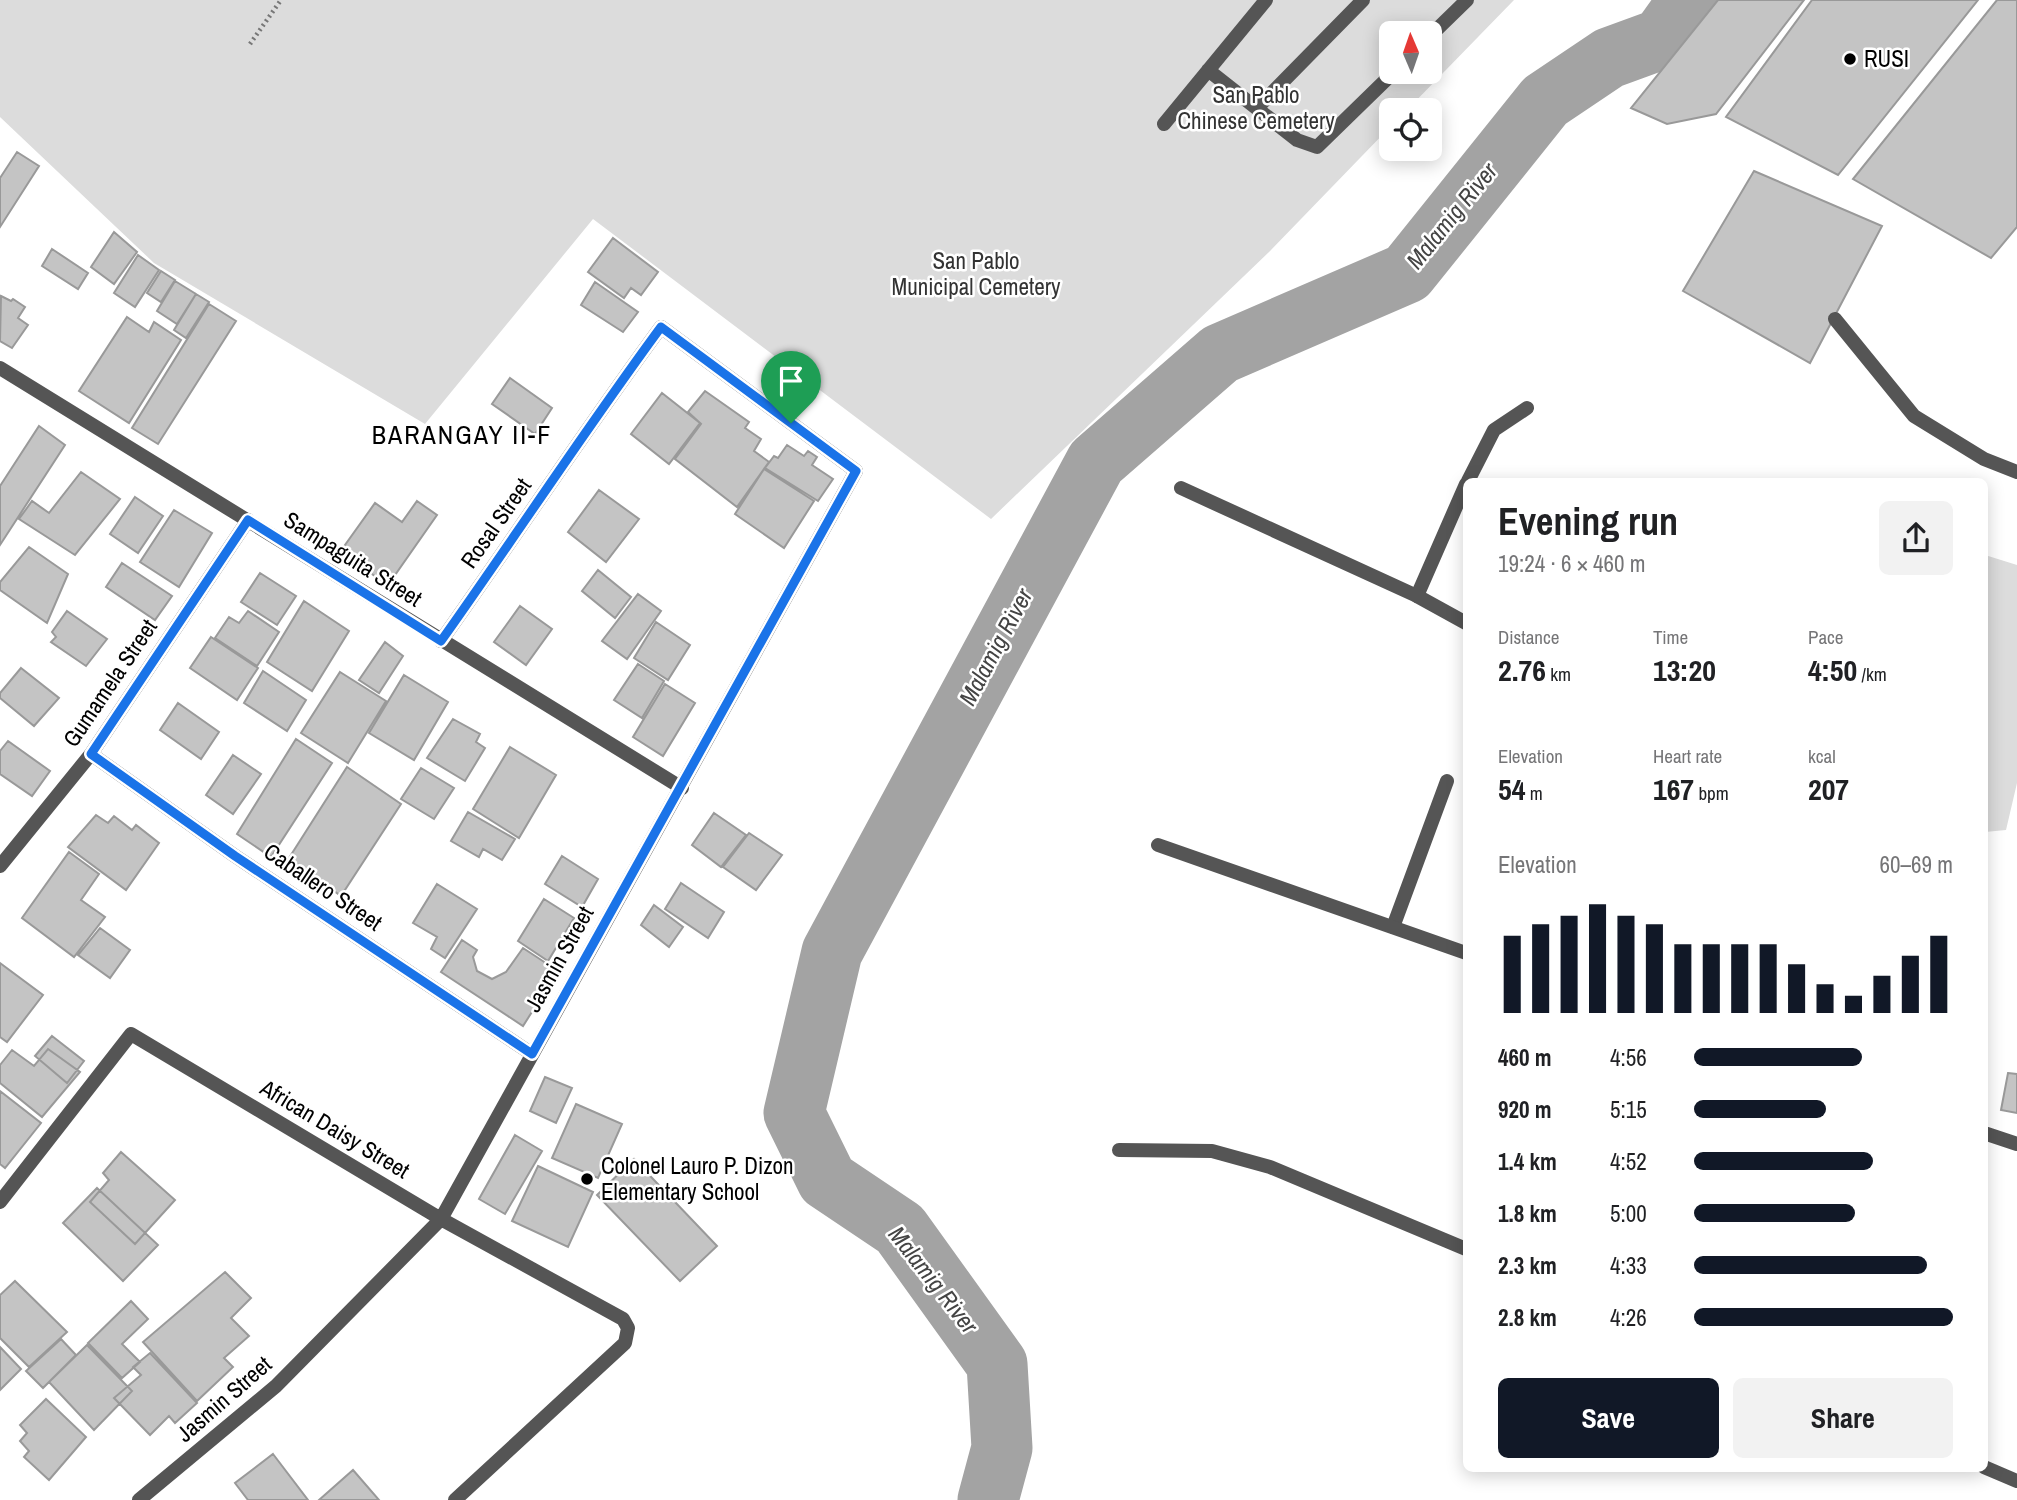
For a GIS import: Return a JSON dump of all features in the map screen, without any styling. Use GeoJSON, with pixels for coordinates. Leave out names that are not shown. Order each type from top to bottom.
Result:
{"type":"FeatureCollection","features":[{"type":"Feature","properties":{"kind":"street"},"geometry":{"type":"LineString","coordinates":[[1164,124],[1266,0]]}},
{"type":"Feature","properties":{"kind":"street"},"geometry":{"type":"LineString","coordinates":[[1257,108],[1363,0]]}},
{"type":"Feature","properties":{"kind":"street"},"geometry":{"type":"LineString","coordinates":[[1442,24],[1466,0]]}},
{"type":"Feature","properties":{"kind":"street"},"geometry":{"type":"LineString","coordinates":[[1208,70],[1297,140],[1317,147],[1382,84]]}},
{"type":"Feature","properties":{"kind":"street"},"geometry":{"type":"LineString","coordinates":[[1835,319],[1914,416],[1984,459],[2017,472]]}},
{"type":"Feature","properties":{"kind":"street","name":"Jasmin Street"},"geometry":{"type":"LineString","coordinates":[[139,1500],[276,1387],[441,1219],[856,471],[661,327]]}},
{"type":"Feature","properties":{"kind":"street","name":"Rosal Street"},"geometry":{"type":"LineString","coordinates":[[441,641],[531,514],[595,417],[661,327]]}},
{"type":"Feature","properties":{"kind":"street","name":"Sampaguita Street"},"geometry":{"type":"LineString","coordinates":[[0,368],[682,788]]}},
{"type":"Feature","properties":{"kind":"street"},"geometry":{"type":"LineString","coordinates":[[1470,478],[1494,430],[1527,408]]}},
{"type":"Feature","properties":{"kind":"street"},"geometry":{"type":"LineString","coordinates":[[1181,488],[1418,596],[1463,621]]}},
{"type":"Feature","properties":{"kind":"street"},"geometry":{"type":"LineString","coordinates":[[1418,596],[1463,492]]}},
{"type":"Feature","properties":{"kind":"street","name":"Gumamela Street"},"geometry":{"type":"LineString","coordinates":[[0,866],[91,754],[248,520]]}},
{"type":"Feature","properties":{"kind":"street","name":"Caballero Street"},"geometry":{"type":"LineString","coordinates":[[91,754],[235,856],[532,1054]]}},
{"type":"Feature","properties":{"kind":"street"},"geometry":{"type":"LineString","coordinates":[[1393,927],[1447,781]]}},
{"type":"Feature","properties":{"kind":"street"},"geometry":{"type":"LineString","coordinates":[[1158,845],[1463,952]]}},
{"type":"Feature","properties":{"kind":"street","name":"African Daisy Street"},"geometry":{"type":"LineString","coordinates":[[0,1202],[131,1034],[441,1219],[623,1319],[628,1328],[625,1343],[455,1500]]}},
{"type":"Feature","properties":{"kind":"street"},"geometry":{"type":"LineString","coordinates":[[1988,1134],[2017,1144]]}},
{"type":"Feature","properties":{"kind":"street"},"geometry":{"type":"LineString","coordinates":[[1119,1150],[1212,1151],[1270,1167],[1463,1248]]}},
{"type":"Feature","properties":{"kind":"street"},"geometry":{"type":"LineString","coordinates":[[1988,1469],[2017,1481]]}},
{"type":"Feature","properties":{"kind":"path"},"geometry":{"type":"LineString","coordinates":[[250,44],[281,0]]}},
{"type":"Feature","properties":{"kind":"green space","name":"San Pablo Municipal Cemetery"},"geometry":{"type":"Polygon","coordinates":[[[0,0],[1514,0],[1442,74],[1442,21],[1379,21],[1379,84],[1432,84],[1419,98],[1379,98],[1379,138],[1269,252],[991,519],[593,219],[425,424],[154,263],[0,117],[0,0]]]}},
{"type":"Feature","properties":{"kind":"green space"},"geometry":{"type":"Polygon","coordinates":[[[1988,556],[2017,565],[2017,783],[2006,830],[1988,832],[1988,556]]]}},
{"type":"Feature","properties":{"kind":"building"},"geometry":{"type":"Polygon","coordinates":[[[1718,0],[1804,0],[1716,114],[1667,124],[1631,108],[1718,0]]]}},
{"type":"Feature","properties":{"kind":"building","name":"RUSI"},"geometry":{"type":"Polygon","coordinates":[[[1812,0],[1978,0],[1838,175],[1726,117],[1812,0]]]}},
{"type":"Feature","properties":{"kind":"building"},"geometry":{"type":"Polygon","coordinates":[[[1997,0],[2017,0],[2017,227],[1991,258],[1853,179],[1997,0]]]}},
{"type":"Feature","properties":{"kind":"building"},"geometry":{"type":"Polygon","coordinates":[[[17,152],[39,166],[0,227],[0,178],[17,152]]]}},
{"type":"Feature","properties":{"kind":"building"},"geometry":{"type":"Polygon","coordinates":[[[1754,171],[1882,226],[1810,363],[1683,291],[1754,171]]]}},
{"type":"Feature","properties":{"kind":"building"},"geometry":{"type":"Polygon","coordinates":[[[114,232],[137,252],[114,284],[91,267],[114,232]]]}},
{"type":"Feature","properties":{"kind":"building"},"geometry":{"type":"Polygon","coordinates":[[[613,238],[658,272],[641,295],[631,288],[624,298],[588,272],[613,238]]]}},
{"type":"Feature","properties":{"kind":"building"},"geometry":{"type":"Polygon","coordinates":[[[52,249],[88,273],[78,289],[42,266],[52,249]]]}},
{"type":"Feature","properties":{"kind":"building"},"geometry":{"type":"Polygon","coordinates":[[[138,255],[159,270],[135,307],[114,293],[138,255]]]}},
{"type":"Feature","properties":{"kind":"building"},"geometry":{"type":"Polygon","coordinates":[[[161,271],[175,280],[161,302],[147,293],[161,271]]]}},
{"type":"Feature","properties":{"kind":"building"},"geometry":{"type":"Polygon","coordinates":[[[175,281],[196,294],[177,324],[157,311],[175,281]]]}},
{"type":"Feature","properties":{"kind":"building"},"geometry":{"type":"Polygon","coordinates":[[[595,282],[638,312],[623,332],[581,305],[595,282]]]}},
{"type":"Feature","properties":{"kind":"building"},"geometry":{"type":"Polygon","coordinates":[[[196,294],[209,302],[186,338],[174,330],[196,294]]]}},
{"type":"Feature","properties":{"kind":"building"},"geometry":{"type":"Polygon","coordinates":[[[1,296],[11,301],[13,299],[25,307],[18,318],[28,325],[12,348],[0,341],[1,296]]]}},
{"type":"Feature","properties":{"kind":"building"},"geometry":{"type":"Polygon","coordinates":[[[209,304],[236,321],[158,444],[132,428],[209,304]]]}},
{"type":"Feature","properties":{"kind":"building"},"geometry":{"type":"Polygon","coordinates":[[[127,317],[149,332],[154,322],[181,340],[129,423],[79,391],[127,317]]]}},
{"type":"Feature","properties":{"kind":"building"},"geometry":{"type":"Polygon","coordinates":[[[510,378],[552,408],[535,434],[492,404],[510,378]]]}},
{"type":"Feature","properties":{"kind":"building"},"geometry":{"type":"Polygon","coordinates":[[[705,391],[749,422],[745,428],[761,439],[754,451],[769,462],[737,507],[675,459],[701,424],[688,412],[705,391]]]}},
{"type":"Feature","properties":{"kind":"building"},"geometry":{"type":"Polygon","coordinates":[[[662,393],[700,423],[669,464],[631,434],[662,393]]]}},
{"type":"Feature","properties":{"kind":"building"},"geometry":{"type":"Polygon","coordinates":[[[39,426],[65,445],[0,545],[0,486],[39,426]]]}},
{"type":"Feature","properties":{"kind":"building"},"geometry":{"type":"Polygon","coordinates":[[[787,445],[804,456],[808,451],[817,457],[812,465],[833,479],[818,501],[765,468],[774,456],[778,458],[787,445]]]}},
{"type":"Feature","properties":{"kind":"building"},"geometry":{"type":"Polygon","coordinates":[[[764,469],[814,501],[784,548],[735,514],[764,469]]]}},
{"type":"Feature","properties":{"kind":"building"},"geometry":{"type":"Polygon","coordinates":[[[81,472],[120,499],[75,555],[19,519],[32,501],[49,513],[81,472]]]}},
{"type":"Feature","properties":{"kind":"building"},"geometry":{"type":"Polygon","coordinates":[[[599,490],[639,519],[606,562],[568,532],[599,490]]]}},
{"type":"Feature","properties":{"kind":"building"},"geometry":{"type":"Polygon","coordinates":[[[135,497],[163,516],[138,553],[110,534],[135,497]]]}},
{"type":"Feature","properties":{"kind":"building"},"geometry":{"type":"Polygon","coordinates":[[[417,501],[437,515],[388,585],[340,552],[375,503],[402,522],[417,501]]]}},
{"type":"Feature","properties":{"kind":"building"},"geometry":{"type":"Polygon","coordinates":[[[174,510],[212,533],[179,587],[140,562],[174,510]]]}},
{"type":"Feature","properties":{"kind":"building"},"geometry":{"type":"Polygon","coordinates":[[[29,547],[68,574],[47,623],[0,590],[0,582],[29,547]]]}},
{"type":"Feature","properties":{"kind":"building"},"geometry":{"type":"Polygon","coordinates":[[[122,563],[172,596],[155,620],[106,587],[122,563]]]}},
{"type":"Feature","properties":{"kind":"building"},"geometry":{"type":"Polygon","coordinates":[[[598,570],[631,597],[615,618],[582,591],[598,570]]]}},
{"type":"Feature","properties":{"kind":"building"},"geometry":{"type":"Polygon","coordinates":[[[260,573],[296,596],[277,625],[241,602],[260,573]]]}},
{"type":"Feature","properties":{"kind":"building"},"geometry":{"type":"Polygon","coordinates":[[[638,594],[661,611],[627,659],[602,641],[638,594]]]}},
{"type":"Feature","properties":{"kind":"building"},"geometry":{"type":"Polygon","coordinates":[[[304,601],[349,631],[312,691],[267,662],[304,601]]]}},
{"type":"Feature","properties":{"kind":"building"},"geometry":{"type":"Polygon","coordinates":[[[520,606],[552,629],[526,665],[494,642],[520,606]]]}},
{"type":"Feature","properties":{"kind":"building"},"geometry":{"type":"Polygon","coordinates":[[[67,611],[107,639],[86,666],[51,642],[56,637],[52,632],[67,611]]]}},
{"type":"Feature","properties":{"kind":"building"},"geometry":{"type":"Polygon","coordinates":[[[248,611],[279,632],[257,666],[215,638],[229,617],[239,623],[248,611]]]}},
{"type":"Feature","properties":{"kind":"building"},"geometry":{"type":"Polygon","coordinates":[[[656,622],[690,645],[668,680],[634,658],[656,622]]]}},
{"type":"Feature","properties":{"kind":"building"},"geometry":{"type":"Polygon","coordinates":[[[211,637],[258,668],[237,700],[190,668],[211,637]]]}},
{"type":"Feature","properties":{"kind":"building"},"geometry":{"type":"Polygon","coordinates":[[[385,642],[403,656],[379,693],[359,680],[385,642]]]}},
{"type":"Feature","properties":{"kind":"building"},"geometry":{"type":"Polygon","coordinates":[[[638,664],[664,681],[642,718],[614,700],[638,664]]]}},
{"type":"Feature","properties":{"kind":"building"},"geometry":{"type":"Polygon","coordinates":[[[21,668],[59,698],[34,726],[0,698],[0,693],[21,668]]]}},
{"type":"Feature","properties":{"kind":"building"},"geometry":{"type":"Polygon","coordinates":[[[263,671],[306,700],[287,731],[244,703],[263,671]]]}},
{"type":"Feature","properties":{"kind":"building"},"geometry":{"type":"Polygon","coordinates":[[[340,672],[386,701],[348,763],[301,733],[340,672]]]}},
{"type":"Feature","properties":{"kind":"building"},"geometry":{"type":"Polygon","coordinates":[[[404,675],[448,702],[414,760],[369,733],[404,675]]]}},
{"type":"Feature","properties":{"kind":"building"},"geometry":{"type":"Polygon","coordinates":[[[665,684],[695,703],[663,756],[633,737],[665,684]]]}},
{"type":"Feature","properties":{"kind":"building"},"geometry":{"type":"Polygon","coordinates":[[[178,703],[219,732],[201,759],[160,730],[178,703]]]}},
{"type":"Feature","properties":{"kind":"building"},"geometry":{"type":"Polygon","coordinates":[[[453,719],[480,734],[476,742],[485,748],[465,781],[427,758],[453,719]]]}},
{"type":"Feature","properties":{"kind":"building"},"geometry":{"type":"Polygon","coordinates":[[[296,739],[332,763],[271,857],[237,834],[296,739]]]}},
{"type":"Feature","properties":{"kind":"building"},"geometry":{"type":"Polygon","coordinates":[[[8,741],[50,771],[32,796],[0,774],[0,751],[8,741]]]}},
{"type":"Feature","properties":{"kind":"building"},"geometry":{"type":"Polygon","coordinates":[[[510,747],[556,775],[519,838],[473,809],[510,747]]]}},
{"type":"Feature","properties":{"kind":"building"},"geometry":{"type":"Polygon","coordinates":[[[233,755],[261,774],[233,814],[206,795],[233,755]]]}},
{"type":"Feature","properties":{"kind":"building"},"geometry":{"type":"Polygon","coordinates":[[[347,767],[401,804],[341,896],[289,858],[347,767]]]}},
{"type":"Feature","properties":{"kind":"building"},"geometry":{"type":"Polygon","coordinates":[[[421,768],[454,788],[434,819],[401,799],[421,768]]]}},
{"type":"Feature","properties":{"kind":"building"},"geometry":{"type":"Polygon","coordinates":[[[468,812],[515,839],[502,860],[483,849],[479,857],[451,841],[468,812]]]}},
{"type":"Feature","properties":{"kind":"building"},"geometry":{"type":"Polygon","coordinates":[[[714,813],[746,835],[721,867],[692,845],[714,813]]]}},
{"type":"Feature","properties":{"kind":"building"},"geometry":{"type":"Polygon","coordinates":[[[96,815],[108,823],[114,816],[132,830],[136,825],[159,843],[126,890],[68,847],[96,815]]]}},
{"type":"Feature","properties":{"kind":"building"},"geometry":{"type":"Polygon","coordinates":[[[749,833],[782,855],[756,890],[723,867],[749,833]]]}},
{"type":"Feature","properties":{"kind":"building"},"geometry":{"type":"Polygon","coordinates":[[[69,852],[99,874],[81,900],[105,917],[74,957],[22,918],[69,852]]]}},
{"type":"Feature","properties":{"kind":"building"},"geometry":{"type":"Polygon","coordinates":[[[562,856],[598,879],[582,907],[545,884],[562,856]]]}},
{"type":"Feature","properties":{"kind":"building"},"geometry":{"type":"Polygon","coordinates":[[[681,883],[724,912],[708,938],[665,909],[681,883]]]}},
{"type":"Feature","properties":{"kind":"building"},"geometry":{"type":"Polygon","coordinates":[[[437,884],[477,909],[445,958],[431,949],[437,937],[413,923],[437,884]]]}},
{"type":"Feature","properties":{"kind":"building"},"geometry":{"type":"Polygon","coordinates":[[[544,899],[574,918],[548,961],[518,941],[544,899]]]}},
{"type":"Feature","properties":{"kind":"building"},"geometry":{"type":"Polygon","coordinates":[[[654,905],[683,927],[669,947],[641,925],[654,905]]]}},
{"type":"Feature","properties":{"kind":"building"},"geometry":{"type":"Polygon","coordinates":[[[100,928],[130,950],[110,978],[78,955],[100,928]]]}},
{"type":"Feature","properties":{"kind":"building"},"geometry":{"type":"Polygon","coordinates":[[[462,940],[477,950],[473,957],[477,971],[492,979],[506,972],[523,948],[558,971],[523,1026],[441,972],[462,940]]]}},
{"type":"Feature","properties":{"kind":"building"},"geometry":{"type":"Polygon","coordinates":[[[0,963],[43,995],[7,1042],[0,1037],[0,963]]]}},
{"type":"Feature","properties":{"kind":"building"},"geometry":{"type":"Polygon","coordinates":[[[52,1036],[84,1061],[67,1083],[35,1056],[52,1036]]]}},
{"type":"Feature","properties":{"kind":"building"},"geometry":{"type":"Polygon","coordinates":[[[48,1049],[80,1072],[42,1117],[0,1083],[0,1065],[12,1050],[34,1066],[48,1049]]]}},
{"type":"Feature","properties":{"kind":"building"},"geometry":{"type":"Polygon","coordinates":[[[2008,1073],[2017,1074],[2017,1113],[2001,1110],[2008,1073]]]}},
{"type":"Feature","properties":{"kind":"building"},"geometry":{"type":"Polygon","coordinates":[[[545,1077],[572,1088],[556,1123],[530,1111],[545,1077]]]}},
{"type":"Feature","properties":{"kind":"building"},"geometry":{"type":"Polygon","coordinates":[[[0,1091],[41,1123],[5,1168],[0,1164],[0,1091]]]}},
{"type":"Feature","properties":{"kind":"building"},"geometry":{"type":"Polygon","coordinates":[[[576,1104],[622,1124],[598,1178],[552,1158],[576,1104]]]}},
{"type":"Feature","properties":{"kind":"building"},"geometry":{"type":"Polygon","coordinates":[[[515,1135],[542,1151],[505,1214],[479,1199],[515,1135]]]}},
{"type":"Feature","properties":{"kind":"building"},"geometry":{"type":"Polygon","coordinates":[[[121,1152],[175,1200],[135,1244],[90,1202],[109,1180],[103,1173],[121,1152]]]}},
{"type":"Feature","properties":{"kind":"building"},"geometry":{"type":"Polygon","coordinates":[[[634,1159],[717,1246],[680,1281],[597,1195],[634,1159]]]}},
{"type":"Feature","properties":{"kind":"building"},"geometry":{"type":"Polygon","coordinates":[[[538,1166],[593,1192],[568,1247],[512,1221],[538,1166]]]}},
{"type":"Feature","properties":{"kind":"building"},"geometry":{"type":"Polygon","coordinates":[[[97,1188],[158,1245],[123,1281],[63,1223],[97,1188]]]}},
{"type":"Feature","properties":{"kind":"building"},"geometry":{"type":"Polygon","coordinates":[[[225,1272],[251,1298],[231,1318],[249,1336],[224,1358],[233,1367],[197,1401],[143,1342],[225,1272]]]}},
{"type":"Feature","properties":{"kind":"building"},"geometry":{"type":"Polygon","coordinates":[[[15,1281],[67,1332],[29,1367],[0,1338],[0,1295],[15,1281]]]}},
{"type":"Feature","properties":{"kind":"building"},"geometry":{"type":"Polygon","coordinates":[[[131,1301],[148,1319],[122,1344],[140,1362],[122,1378],[88,1343],[131,1301]]]}},
{"type":"Feature","properties":{"kind":"building"},"geometry":{"type":"Polygon","coordinates":[[[61,1339],[76,1355],[43,1388],[26,1371],[61,1339]]]}},
{"type":"Feature","properties":{"kind":"building"},"geometry":{"type":"Polygon","coordinates":[[[87,1345],[132,1391],[94,1430],[49,1382],[87,1345]]]}},
{"type":"Feature","properties":{"kind":"building"},"geometry":{"type":"Polygon","coordinates":[[[0,1347],[21,1369],[0,1390],[0,1347]]]}},
{"type":"Feature","properties":{"kind":"building"},"geometry":{"type":"Polygon","coordinates":[[[150,1353],[197,1403],[175,1423],[169,1416],[150,1435],[114,1398],[141,1375],[133,1367],[150,1353]]]}},
{"type":"Feature","properties":{"kind":"building"},"geometry":{"type":"Polygon","coordinates":[[[46,1399],[86,1437],[49,1480],[24,1457],[29,1451],[20,1441],[27,1433],[20,1425],[46,1399]]]}},
{"type":"Feature","properties":{"kind":"building"},"geometry":{"type":"Polygon","coordinates":[[[273,1454],[308,1500],[248,1500],[235,1483],[273,1454]]]}},
{"type":"Feature","properties":{"kind":"building"},"geometry":{"type":"Polygon","coordinates":[[[353,1470],[379,1500],[319,1500],[353,1470]]]}},
{"type":"Feature","properties":{"kind":"waterway","name":"Malamig River"},"geometry":{"type":"LineString","coordinates":[[988,1500],[1002,1448],[997,1364],[900,1229],[827,1180],[794,1113],[832,952],[1096,462],[1220,354],[1407,273],[1545,101],[1609,58],[1661,39],[1689,0]]}},
{"type":"Feature","properties":{"kind":"place","name":"RUSI"},"geometry":{"type":"Point","coordinates":[1850,59]}},
{"type":"Feature","properties":{"kind":"place","name":"Colonel Lauro P. Dizon Elementary School"},"geometry":{"type":"Point","coordinates":[587,1179]}},
{"type":"Feature","properties":{"kind":"district","name":"BARANGAY II-F"},"geometry":{"type":"Point","coordinates":[462,435]}},
{"type":"Feature","properties":{"kind":"route"},"geometry":{"type":"LineString","coordinates":[[661,327],[791,423],[856,471],[532,1054],[235,856],[91,754],[248,520],[441,641],[531,514],[595,417],[661,327]]}},
{"type":"Feature","properties":{"kind":"park label","name":"San Pablo Chinese Cemetery"},"geometry":{"type":"Point","coordinates":[1256,108]}}]}
